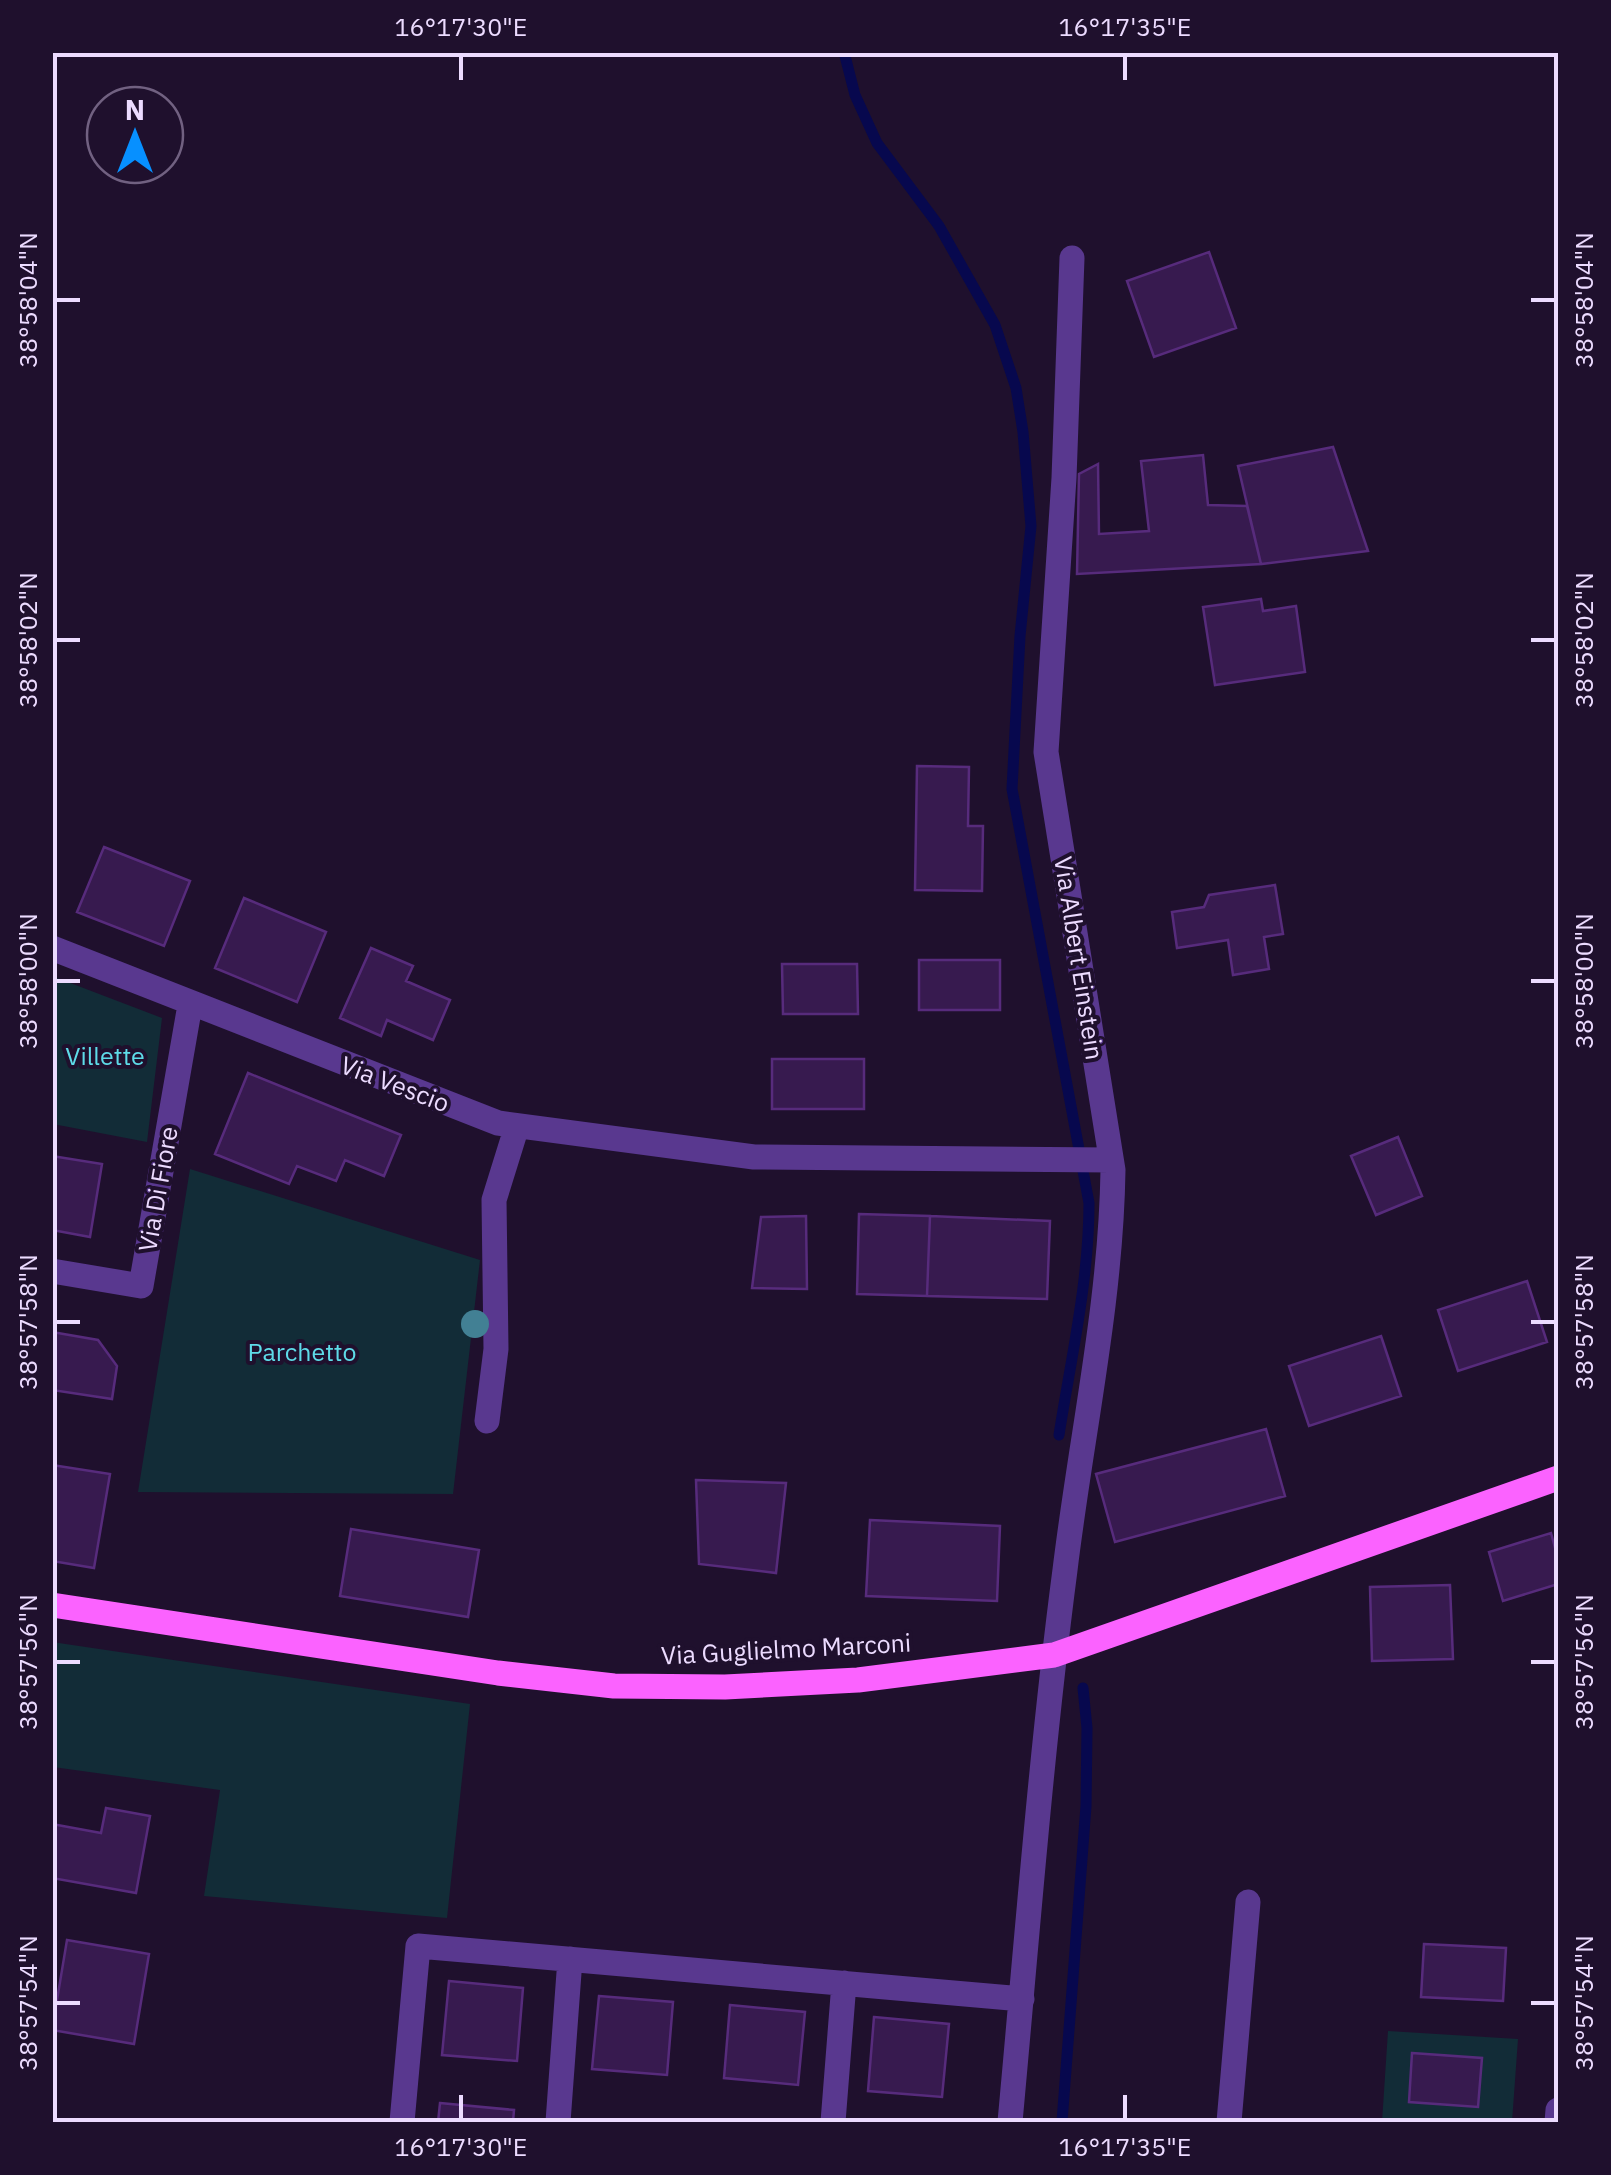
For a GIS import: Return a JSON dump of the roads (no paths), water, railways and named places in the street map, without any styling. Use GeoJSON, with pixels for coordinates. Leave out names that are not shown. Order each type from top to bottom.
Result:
{"type":"FeatureCollection","features":[{"type":"Feature","properties":{"kind":"main road","name":"Via Guglielmo Marconi"},"geometry":{"type":"LineString","coordinates":[[52,1605],[479,1670],[614,1686],[858,1680],[1054,1655],[1558,1478]]}},
{"type":"Feature","properties":{"kind":"street","name":"Via Albert Einstein"},"geometry":{"type":"LineString","coordinates":[[1010,2122],[1054,1655],[1112,1240],[1111,1160],[1046,752],[1064,478],[1072,258]]}},
{"type":"Feature","properties":{"kind":"street","name":"Via Vescio"},"geometry":{"type":"LineString","coordinates":[[52,948],[498,1123],[754,1158],[1111,1160]]}},
{"type":"Feature","properties":{"kind":"street","name":"Via Di Fiore"},"geometry":{"type":"LineString","coordinates":[[52,1270],[141,1286],[190,1005]]}},
{"type":"Feature","properties":{"kind":"street"},"geometry":{"type":"LineString","coordinates":[[486,1421],[496,1349],[494,1200],[517,1126]]}},
{"type":"Feature","properties":{"kind":"street"},"geometry":{"type":"LineString","coordinates":[[1229,2122],[1248,1902]]}},
{"type":"Feature","properties":{"kind":"street"},"geometry":{"type":"LineString","coordinates":[[402,2122],[418,1946],[1022,1999]]}},
{"type":"Feature","properties":{"kind":"street"},"geometry":{"type":"LineString","coordinates":[[558,2122],[570,1959]]}},
{"type":"Feature","properties":{"kind":"street"},"geometry":{"type":"LineString","coordinates":[[833,2122],[844,1983]]}},
{"type":"Feature","properties":{"kind":"street"},"geometry":{"type":"LineString","coordinates":[[1558,2110],[1558,2122]]}},
{"type":"Feature","properties":{"kind":"waterway"},"geometry":{"type":"LineString","coordinates":[[844,52],[855,95],[877,143],[939,226],[995,325],[1016,388],[1023,432],[1031,526],[1020,636],[1012,789],[1089,1203],[1083,1290],[1059,1435]]}},
{"type":"Feature","properties":{"kind":"waterway"},"geometry":{"type":"LineString","coordinates":[[1062,2122],[1086,1806],[1083,1688]]}},
{"type":"Feature","properties":{"kind":"park label","name":"Villette"},"geometry":{"type":"Point","coordinates":[105,1056]}},
{"type":"Feature","properties":{"kind":"park label","name":"Parchetto"},"geometry":{"type":"Point","coordinates":[302,1352]}}]}
